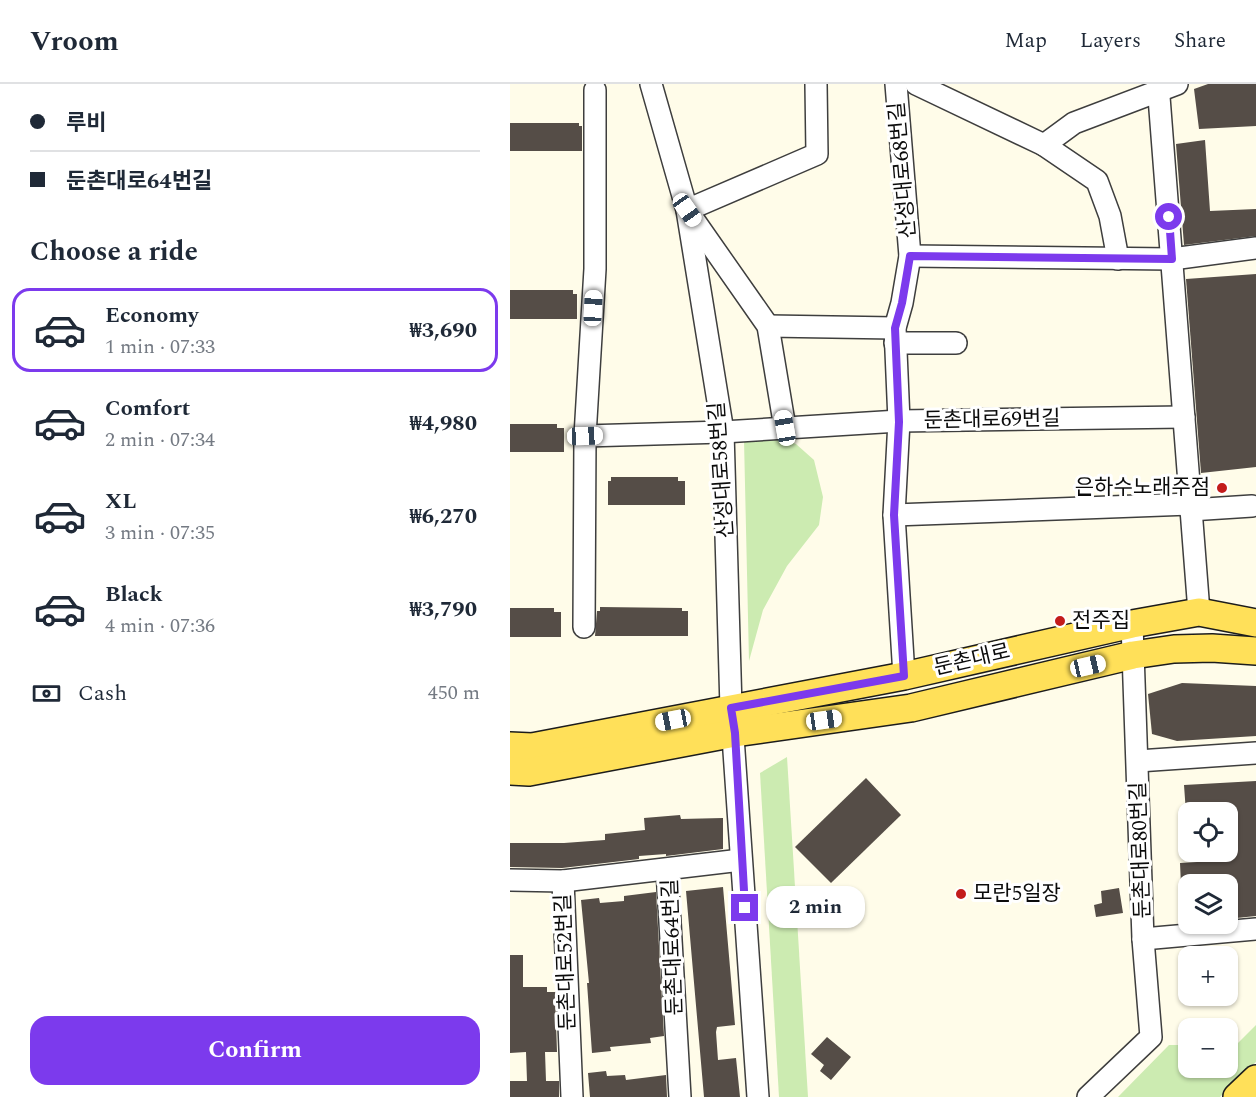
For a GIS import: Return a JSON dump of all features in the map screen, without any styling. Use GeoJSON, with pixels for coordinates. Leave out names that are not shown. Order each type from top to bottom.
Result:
{"type":"FeatureCollection","features":[{"type":"Feature","properties":{"kind":"main road","name":"둔촌대로"},"geometry":{"type":"LineString","coordinates":[[510,771],[529,772],[904,676],[1132,624],[1199,612],[1256,622]]}},
{"type":"Feature","properties":{"kind":"main road","name":"둔촌대로"},"geometry":{"type":"LineString","coordinates":[[510,746],[532,747],[733,721],[911,708],[1133,655],[1174,649],[1256,651]]}},
{"type":"Feature","properties":{"kind":"main road"},"geometry":{"type":"LineString","coordinates":[[1237,1097],[1256,1079]]}},
{"type":"Feature","properties":{"kind":"street","name":"산성대로58번길"},"geometry":{"type":"LineString","coordinates":[[651,84],[687,210],[723,432],[733,721]]}},
{"type":"Feature","properties":{"kind":"street"},"geometry":{"type":"LineString","coordinates":[[785,428],[768,326],[687,210],[817,154],[816,84]]}},
{"type":"Feature","properties":{"kind":"street","name":"산성대로68번길"},"geometry":{"type":"LineString","coordinates":[[896,84],[910,256]]}},
{"type":"Feature","properties":{"kind":"street"},"geometry":{"type":"LineString","coordinates":[[916,84],[1044,146],[1098,181],[1110,216],[1118,258]]}},
{"type":"Feature","properties":{"kind":"street"},"geometry":{"type":"LineString","coordinates":[[1044,146],[1074,123],[1165,86],[1172,259],[1199,612]]}},
{"type":"Feature","properties":{"kind":"street"},"geometry":{"type":"LineString","coordinates":[[584,627],[585,436],[596,269],[595,90]]}},
{"type":"Feature","properties":{"kind":"street"},"geometry":{"type":"LineString","coordinates":[[910,256],[1172,259],[1256,248]]}},
{"type":"Feature","properties":{"kind":"street","name":"둔촌대로69번길"},"geometry":{"type":"LineString","coordinates":[[904,676],[894,515],[899,422],[895,335],[910,256]]}},
{"type":"Feature","properties":{"kind":"street"},"geometry":{"type":"LineString","coordinates":[[768,326],[895,335],[956,343]]}},
{"type":"Feature","properties":{"kind":"street","name":"둔촌대로69번길"},"geometry":{"type":"LineString","coordinates":[[899,422],[1184,417]]}},
{"type":"Feature","properties":{"kind":"street"},"geometry":{"type":"LineString","coordinates":[[585,436],[723,432],[899,422]]}},
{"type":"Feature","properties":{"kind":"street"},"geometry":{"type":"LineString","coordinates":[[894,515],[1042,509],[1252,506]]}},
{"type":"Feature","properties":{"kind":"street","name":"둔촌대로80번길"},"geometry":{"type":"LineString","coordinates":[[1088,1097],[1151,1037],[1143,939],[1132,624]]}},
{"type":"Feature","properties":{"kind":"street"},"geometry":{"type":"LineString","coordinates":[[733,721],[758,1097]]}},
{"type":"Feature","properties":{"kind":"street","name":"둔촌대로80번길"},"geometry":{"type":"LineString","coordinates":[[1138,761],[1256,753]]}},
{"type":"Feature","properties":{"kind":"street","name":"둔촌대로64번길"},"geometry":{"type":"LineString","coordinates":[[680,1097],[667,870],[741,860]]}},
{"type":"Feature","properties":{"kind":"street"},"geometry":{"type":"LineString","coordinates":[[563,881],[667,870]]}},
{"type":"Feature","properties":{"kind":"street","name":"둔촌대로52번길"},"geometry":{"type":"LineString","coordinates":[[510,880],[563,881],[572,1097]]}},
{"type":"Feature","properties":{"kind":"street","name":"둔촌대로80번길"},"geometry":{"type":"LineString","coordinates":[[1143,939],[1256,929]]}},
{"type":"Feature","properties":{"kind":"green space"},"geometry":{"type":"Polygon","coordinates":[[[744,440],[785,440],[796,444],[814,460],[823,497],[819,525],[787,566],[763,610],[749,661],[744,440]]]}},
{"type":"Feature","properties":{"kind":"green space"},"geometry":{"type":"Polygon","coordinates":[[[787,757],[808,1097],[779,1097],[760,773],[787,757]]]}},
{"type":"Feature","properties":{"kind":"green space"},"geometry":{"type":"Polygon","coordinates":[[[1256,1025],[1256,1062],[1220,1097],[1118,1097],[1169,1045],[1178,1045],[1178,1078],[1238,1078],[1238,1043],[1256,1025]]]}},
{"type":"Feature","properties":{"kind":"building"},"geometry":{"type":"Polygon","coordinates":[[[1208,84],[1256,84],[1256,126],[1199,129],[1194,89],[1208,84]]]}},
{"type":"Feature","properties":{"kind":"building"},"geometry":{"type":"Polygon","coordinates":[[[510,123],[579,123],[579,126],[582,126],[582,151],[510,151],[510,123]]]}},
{"type":"Feature","properties":{"kind":"building"},"geometry":{"type":"Polygon","coordinates":[[[1205,140],[1210,211],[1256,209],[1256,236],[1184,245],[1176,144],[1205,140]]]}},
{"type":"Feature","properties":{"kind":"building"},"geometry":{"type":"Polygon","coordinates":[[[1256,274],[1256,467],[1201,473],[1186,279],[1256,274]]]}},
{"type":"Feature","properties":{"kind":"building"},"geometry":{"type":"Polygon","coordinates":[[[510,290],[573,290],[573,294],[577,294],[577,319],[510,319],[510,290]]]}},
{"type":"Feature","properties":{"kind":"building"},"geometry":{"type":"Polygon","coordinates":[[[510,424],[557,424],[557,428],[564,428],[564,452],[510,452],[510,424]]]}},
{"type":"Feature","properties":{"kind":"building"},"geometry":{"type":"Polygon","coordinates":[[[611,477],[678,477],[678,481],[685,481],[685,505],[608,505],[608,481],[611,481],[611,477]]]}},
{"type":"Feature","properties":{"kind":"building"},"geometry":{"type":"Polygon","coordinates":[[[600,607],[682,608],[682,611],[688,611],[688,636],[595,636],[597,611],[600,611],[600,607]]]}},
{"type":"Feature","properties":{"kind":"building"},"geometry":{"type":"Polygon","coordinates":[[[510,608],[554,608],[554,612],[561,612],[561,637],[510,637],[510,608]]]}},
{"type":"Feature","properties":{"kind":"building"},"geometry":{"type":"Polygon","coordinates":[[[1182,683],[1256,686],[1256,736],[1177,741],[1152,734],[1148,694],[1182,683]]]}},
{"type":"Feature","properties":{"kind":"building"},"geometry":{"type":"Polygon","coordinates":[[[866,778],[901,815],[831,883],[795,847],[866,778]]]}},
{"type":"Feature","properties":{"kind":"building"},"geometry":{"type":"Polygon","coordinates":[[[1256,781],[1256,916],[1238,918],[1238,874],[1180,874],[1180,863],[1238,862],[1238,802],[1185,802],[1184,785],[1256,781]]]}},
{"type":"Feature","properties":{"kind":"building"},"geometry":{"type":"Polygon","coordinates":[[[680,815],[681,819],[723,818],[723,849],[666,856],[666,854],[639,856],[639,859],[562,868],[510,867],[510,843],[605,840],[605,834],[645,830],[644,818],[680,815]]]}},
{"type":"Feature","properties":{"kind":"building"},"geometry":{"type":"Polygon","coordinates":[[[723,887],[735,1025],[717,1027],[718,1060],[736,1058],[740,1097],[704,1097],[686,891],[723,887]]]}},
{"type":"Feature","properties":{"kind":"building"},"geometry":{"type":"Polygon","coordinates":[[[1119,888],[1123,913],[1096,917],[1094,905],[1102,903],[1101,891],[1119,888]]]}},
{"type":"Feature","properties":{"kind":"building"},"geometry":{"type":"Polygon","coordinates":[[[656,892],[664,1036],[650,1038],[651,1043],[610,1047],[611,1051],[592,1053],[587,983],[589,983],[581,900],[599,898],[600,903],[624,901],[624,896],[656,892]]]}},
{"type":"Feature","properties":{"kind":"building"},"geometry":{"type":"Polygon","coordinates":[[[510,955],[523,955],[523,987],[547,987],[547,992],[555,992],[557,1052],[545,1052],[546,1081],[559,1081],[559,1097],[510,1097],[510,1081],[527,1081],[526,1052],[510,1053],[510,955]]]}},
{"type":"Feature","properties":{"kind":"building"},"geometry":{"type":"Polygon","coordinates":[[[827,1037],[851,1057],[831,1080],[820,1071],[824,1065],[811,1054],[827,1037]]]}},
{"type":"Feature","properties":{"kind":"building"},"geometry":{"type":"Polygon","coordinates":[[[606,1071],[607,1076],[625,1075],[626,1080],[666,1075],[667,1097],[590,1097],[588,1073],[606,1071]]]}},
{"type":"Feature","properties":{"kind":"place","name":"은하수노래주점"},"geometry":{"type":"Point","coordinates":[1222,488]}},
{"type":"Feature","properties":{"kind":"place","name":"전주집"},"geometry":{"type":"Point","coordinates":[1060,621]}},
{"type":"Feature","properties":{"kind":"place","name":"모란5일장"},"geometry":{"type":"Point","coordinates":[961,894]}},
{"type":"Feature","properties":{"kind":"route"},"geometry":{"type":"LineString","coordinates":[[745,908],[735,733],[731,708],[904,676],[894,515],[899,422],[895,328],[910,256],[1172,259],[1169,217]]}}]}
